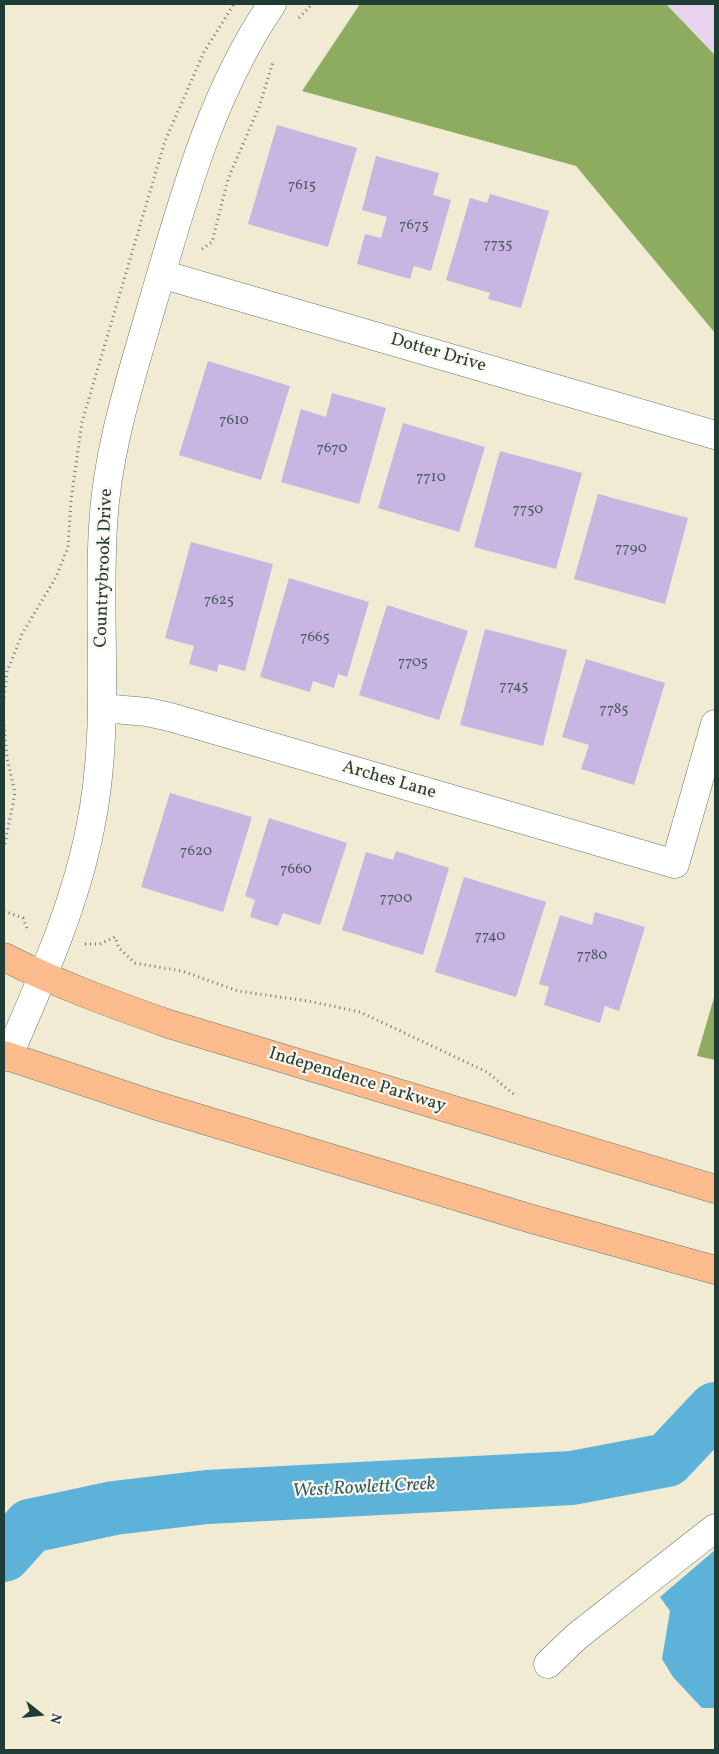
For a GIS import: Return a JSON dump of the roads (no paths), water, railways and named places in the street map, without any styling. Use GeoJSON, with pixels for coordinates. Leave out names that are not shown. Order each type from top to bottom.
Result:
{"type":"FeatureCollection","features":[{"type":"Feature","properties":{"kind":"main road","name":"Independence Parkway"},"geometry":{"type":"LineString","coordinates":[[4,957],[43,977],[100,1000],[169,1024],[715,1189]]}},
{"type":"Feature","properties":{"kind":"main road"},"geometry":{"type":"LineString","coordinates":[[6,1056],[161,1107],[532,1219],[715,1270]]}},
{"type":"Feature","properties":{"kind":"street","name":"Countrybrook Drive"},"geometry":{"type":"LineString","coordinates":[[6,1056],[43,977],[56,944],[77,883],[91,828],[97,788],[102,708],[102,568],[108,480],[115,437],[185,190],[218,102],[239,59],[272,4]]}},
{"type":"Feature","properties":{"kind":"street","name":"Dotter Drive"},"geometry":{"type":"LineString","coordinates":[[161,274],[715,435]]}},
{"type":"Feature","properties":{"kind":"street","name":"Arches Lane"},"geometry":{"type":"LineString","coordinates":[[102,708],[147,712],[170,717],[675,864],[715,724]]}},
{"type":"Feature","properties":{"kind":"street"},"geometry":{"type":"LineString","coordinates":[[548,1664],[576,1637],[715,1528]]}},
{"type":"Feature","properties":{"kind":"water"},"geometry":{"type":"Polygon","coordinates":[[[715,1550],[715,1708],[702,1708],[673,1677],[662,1659],[670,1611],[660,1597],[715,1550]]]}},
{"type":"Feature","properties":{"kind":"waterway","name":"West Rowlett Creek"},"geometry":{"type":"LineString","coordinates":[[4,1555],[30,1526],[114,1508],[207,1497],[572,1478],[667,1460],[715,1409]]}}]}
